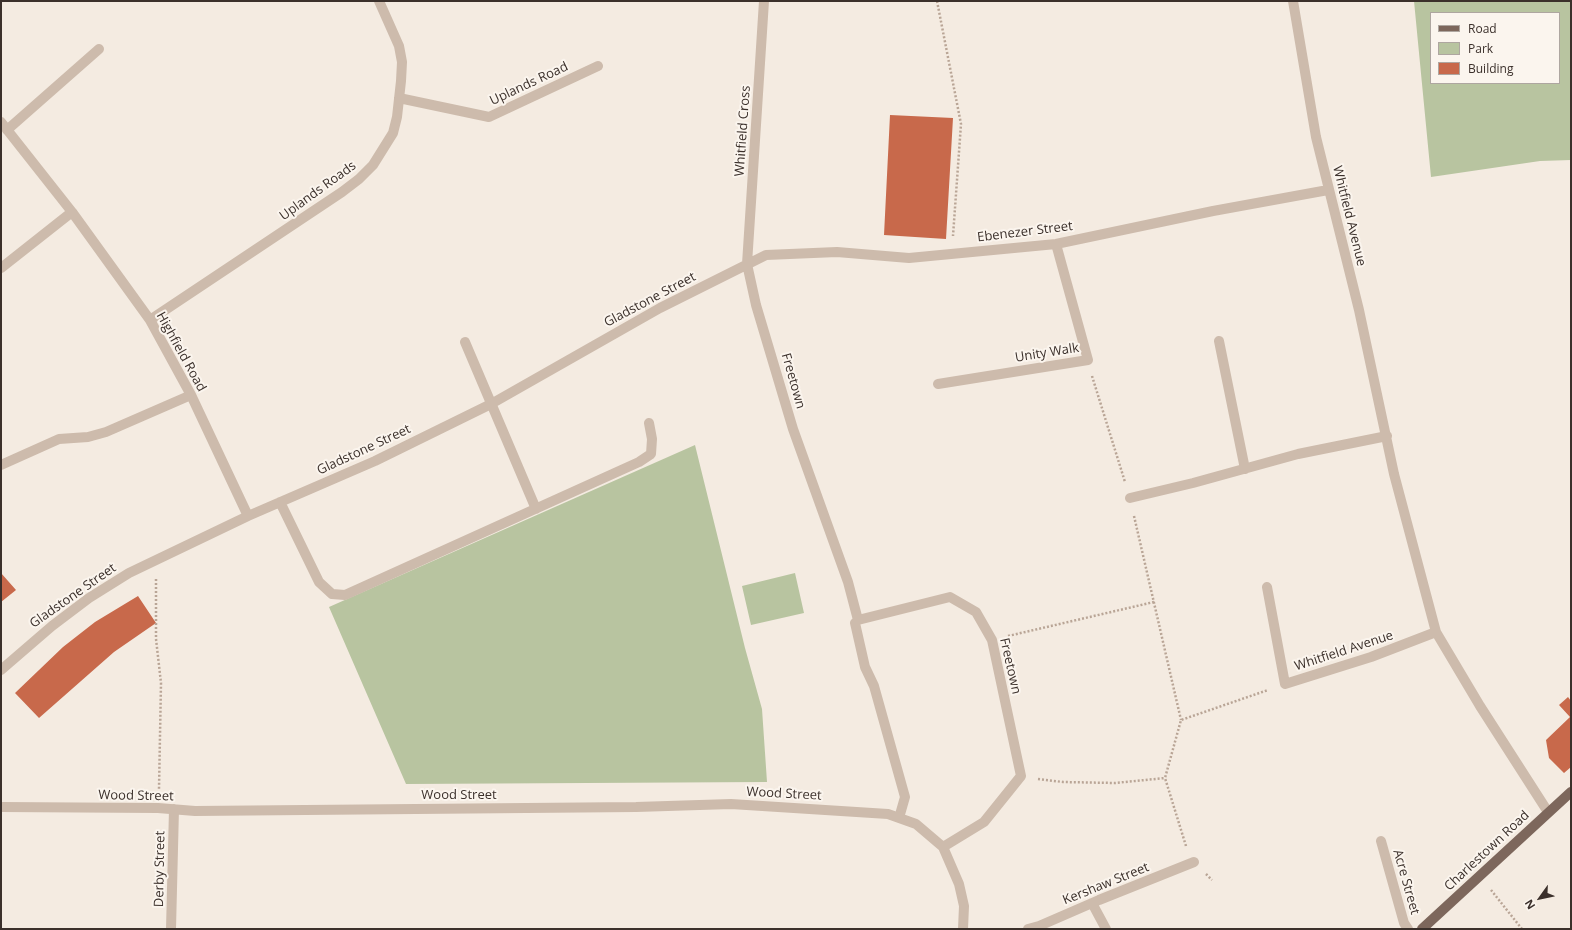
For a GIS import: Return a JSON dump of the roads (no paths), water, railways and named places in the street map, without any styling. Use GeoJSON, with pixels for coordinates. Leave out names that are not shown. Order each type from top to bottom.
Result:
{"type":"FeatureCollection","features":[{"type":"Feature","properties":{"kind":"main road","name":"Charlestown Road"},"geometry":{"type":"LineString","coordinates":[[1422,929],[1571,792]]}},
{"type":"Feature","properties":{"kind":"street","name":"Uplands Roads"},"geometry":{"type":"LineString","coordinates":[[150,320],[359,179],[373,165],[393,133],[397,117],[402,62],[399,46],[379,1]]}},
{"type":"Feature","properties":{"kind":"street","name":"Whitfield Cross"},"geometry":{"type":"LineString","coordinates":[[747,264],[764,1]]}},
{"type":"Feature","properties":{"kind":"street","name":"Whitfield Avenue"},"geometry":{"type":"LineString","coordinates":[[1293,1],[1316,137],[1328,190],[1359,310],[1394,474],[1436,632],[1480,706],[1548,812]]}},
{"type":"Feature","properties":{"kind":"street"},"geometry":{"type":"LineString","coordinates":[[4,126],[99,49]]}},
{"type":"Feature","properties":{"kind":"street","name":"Uplands Road"},"geometry":{"type":"LineString","coordinates":[[399,98],[489,117],[598,66]]}},
{"type":"Feature","properties":{"kind":"street","name":"Highfield Road"},"geometry":{"type":"LineString","coordinates":[[4,126],[72,212],[150,320],[191,395],[248,516]]}},
{"type":"Feature","properties":{"kind":"street","name":"Ebenezer Street"},"geometry":{"type":"LineString","coordinates":[[747,264],[766,255],[837,252],[909,258],[1056,244],[1213,211],[1328,190]]}},
{"type":"Feature","properties":{"kind":"street"},"geometry":{"type":"LineString","coordinates":[[1,268],[72,212]]}},
{"type":"Feature","properties":{"kind":"street","name":"Unity Walk"},"geometry":{"type":"LineString","coordinates":[[938,384],[1088,360],[1056,244]]}},
{"type":"Feature","properties":{"kind":"street","name":"Gladstone Street"},"geometry":{"type":"LineString","coordinates":[[1,670],[52,626],[89,598],[129,573],[248,516],[368,464],[491,404],[660,308],[747,264]]}},
{"type":"Feature","properties":{"kind":"street","name":"Freetown"},"geometry":{"type":"LineString","coordinates":[[747,264],[756,305],[793,429],[848,582],[858,620],[950,597],[976,612],[992,640],[1021,776],[984,822],[943,847]]}},
{"type":"Feature","properties":{"kind":"street"},"geometry":{"type":"LineString","coordinates":[[1219,341],[1245,469]]}},
{"type":"Feature","properties":{"kind":"street"},"geometry":{"type":"LineString","coordinates":[[464,342],[536,509]]}},
{"type":"Feature","properties":{"kind":"street"},"geometry":{"type":"LineString","coordinates":[[1,465],[59,439],[88,438],[106,432],[191,395]]}},
{"type":"Feature","properties":{"kind":"street"},"geometry":{"type":"LineString","coordinates":[[280,502],[319,582],[332,594],[345,595],[639,462],[651,454],[652,439],[649,423]]}},
{"type":"Feature","properties":{"kind":"street"},"geometry":{"type":"LineString","coordinates":[[1130,498],[1194,483],[1298,454],[1386,436]]}},
{"type":"Feature","properties":{"kind":"street","name":"Whitfield Avenue"},"geometry":{"type":"LineString","coordinates":[[1267,587],[1286,684],[1371,657],[1436,632]]}},
{"type":"Feature","properties":{"kind":"street"},"geometry":{"type":"LineString","coordinates":[[858,620],[854,626],[865,667],[874,686],[883,716],[905,797],[899,818]]}},
{"type":"Feature","properties":{"kind":"street","name":"Wood Street"},"geometry":{"type":"LineString","coordinates":[[1,807],[158,808],[195,811],[636,807],[731,804],[880,813],[916,824],[943,847]]}},
{"type":"Feature","properties":{"kind":"street","name":"Derby Street"},"geometry":{"type":"LineString","coordinates":[[171,929],[174,809]]}},
{"type":"Feature","properties":{"kind":"street","name":"Acre Street"},"geometry":{"type":"LineString","coordinates":[[1381,841],[1404,923],[1408,929]]}},
{"type":"Feature","properties":{"kind":"street"},"geometry":{"type":"LineString","coordinates":[[943,847],[959,884],[964,906],[964,929]]}},
{"type":"Feature","properties":{"kind":"street","name":"Kershaw Street"},"geometry":{"type":"LineString","coordinates":[[1028,929],[1039,926],[1194,862]]}},
{"type":"Feature","properties":{"kind":"street"},"geometry":{"type":"LineString","coordinates":[[1092,903],[1106,929]]}}]}
